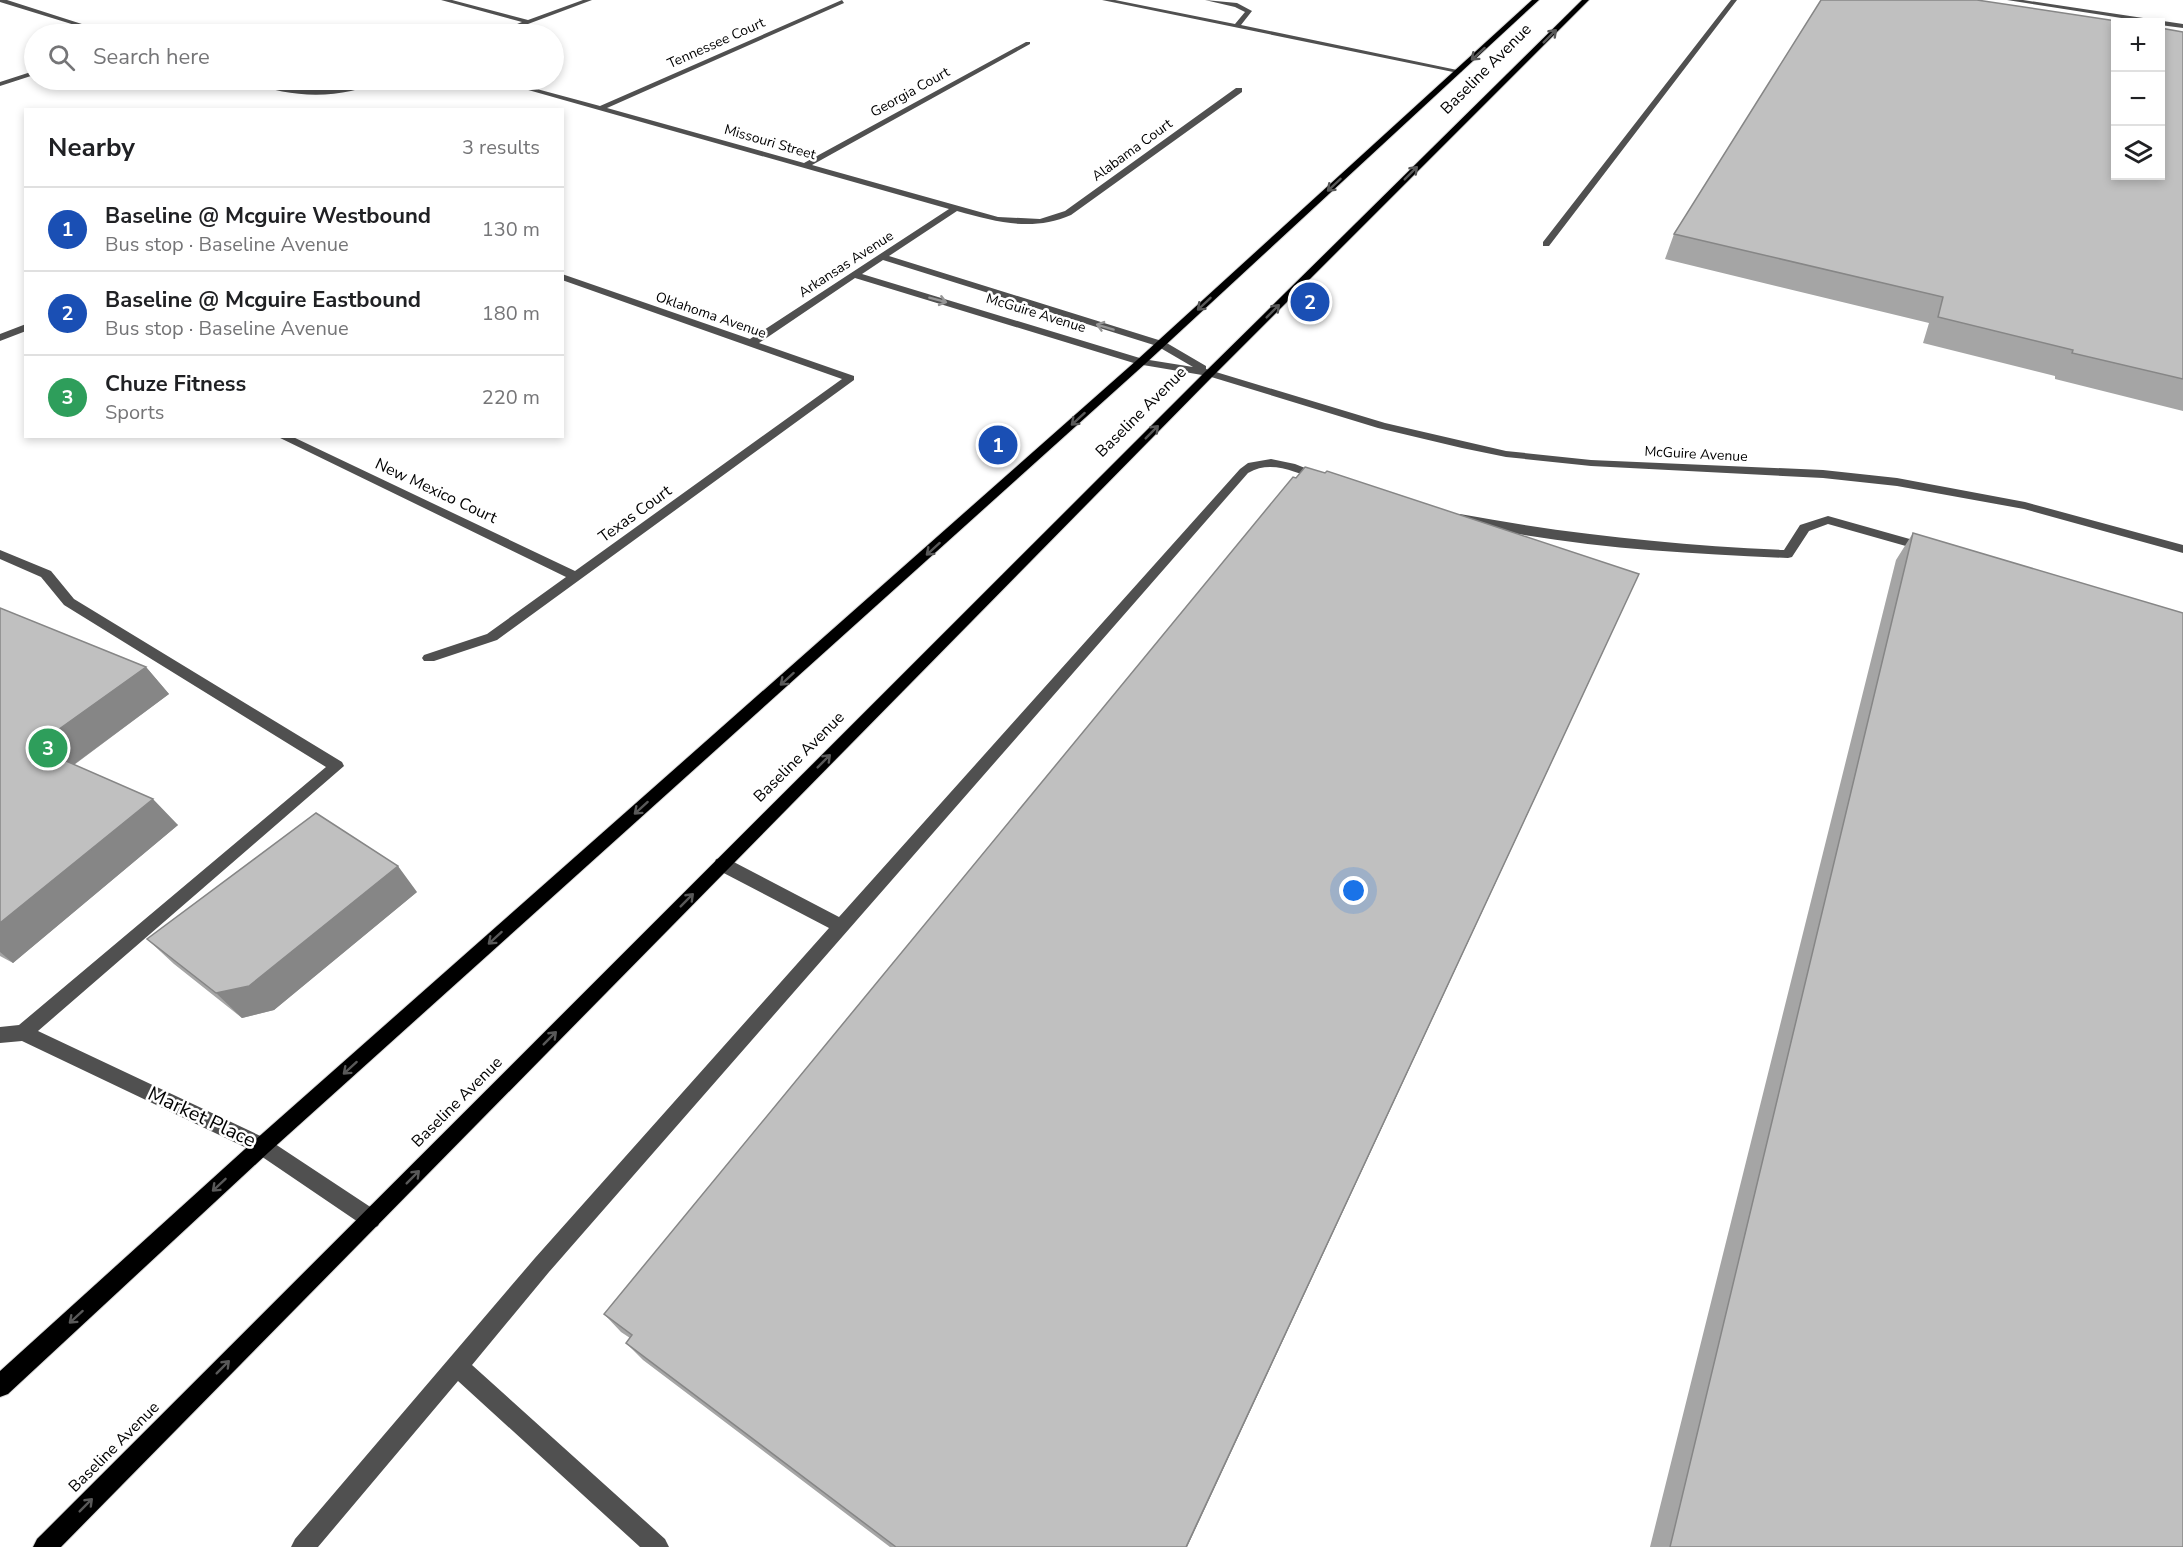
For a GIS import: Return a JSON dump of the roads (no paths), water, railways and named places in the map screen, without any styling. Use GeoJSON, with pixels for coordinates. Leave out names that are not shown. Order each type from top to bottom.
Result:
{"type":"FeatureCollection","features":[{"type":"Feature","properties":{"kind":"main road","name":"Baseline Avenue"},"geometry":{"type":"LineString","coordinates":[[0,1386],[262,1146],[1161,344],[1536,0]]}},
{"type":"Feature","properties":{"kind":"main road","name":"Baseline Avenue"},"geometry":{"type":"LineString","coordinates":[[45,1547],[1210,373],[1586,0]]}},
{"type":"Feature","properties":{"kind":"street"},"geometry":{"type":"LineString","coordinates":[[0,0],[78,24]]}},
{"type":"Feature","properties":{"kind":"street"},"geometry":{"type":"LineString","coordinates":[[444,0],[529,22]]}},
{"type":"Feature","properties":{"kind":"street"},"geometry":{"type":"LineString","coordinates":[[524,24],[589,0]]}},
{"type":"Feature","properties":{"kind":"street"},"geometry":{"type":"LineString","coordinates":[[1105,0],[1458,71]]}},
{"type":"Feature","properties":{"kind":"street"},"geometry":{"type":"LineString","coordinates":[[1208,0],[1237,5],[1249,12],[1237,26]]}},
{"type":"Feature","properties":{"kind":"street"},"geometry":{"type":"LineString","coordinates":[[1546,244],[1734,0]]}},
{"type":"Feature","properties":{"kind":"street"},"geometry":{"type":"LineString","coordinates":[[2010,0],[2127,18]]}},
{"type":"Feature","properties":{"kind":"street","name":"Tennessee Court"},"geometry":{"type":"LineString","coordinates":[[602,108],[842,2]]}},
{"type":"Feature","properties":{"kind":"street"},"geometry":{"type":"LineString","coordinates":[[2165,24],[2183,26]]}},
{"type":"Feature","properties":{"kind":"street","name":"Georgia Court"},"geometry":{"type":"LineString","coordinates":[[805,166],[1028,43]]}},
{"type":"Feature","properties":{"kind":"street"},"geometry":{"type":"LineString","coordinates":[[0,84],[24,77]]}},
{"type":"Feature","properties":{"kind":"street"},"geometry":{"type":"LineString","coordinates":[[287,90],[326,93],[341,90]]}},
{"type":"Feature","properties":{"kind":"street","name":"Missouri Street"},"geometry":{"type":"LineString","coordinates":[[534,90],[956,208],[1014,223],[1037,224]]}},
{"type":"Feature","properties":{"kind":"street","name":"Alabama Court"},"geometry":{"type":"LineString","coordinates":[[1037,224],[1068,213],[1239,90]]}},
{"type":"Feature","properties":{"kind":"street","name":"Arkansas Avenue"},"geometry":{"type":"LineString","coordinates":[[751,343],[956,208]]}},
{"type":"Feature","properties":{"kind":"street","name":"McGuire Avenue"},"geometry":{"type":"LineString","coordinates":[[882,257],[1161,344],[1210,373]]}},
{"type":"Feature","properties":{"kind":"street","name":"McGuire Avenue"},"geometry":{"type":"LineString","coordinates":[[854,275],[1022,324],[1141,362],[1210,373],[1383,426],[1506,454],[1591,463],[1823,474],[1897,482],[2025,506],[2183,549]]}},
{"type":"Feature","properties":{"kind":"street","name":"Oklahoma Avenue"},"geometry":{"type":"LineString","coordinates":[[564,278],[850,378]]}},
{"type":"Feature","properties":{"kind":"street"},"geometry":{"type":"LineString","coordinates":[[0,338],[24,328]]}},
{"type":"Feature","properties":{"kind":"street","name":"Texas Court"},"geometry":{"type":"LineString","coordinates":[[429,658],[492,637],[850,378]]}},
{"type":"Feature","properties":{"kind":"street","name":"New Mexico Court"},"geometry":{"type":"LineString","coordinates":[[284,438],[577,577]]}},
{"type":"Feature","properties":{"kind":"street"},"geometry":{"type":"LineString","coordinates":[[303,1547],[542,1265],[1244,471],[1251,465],[1274,463],[1331,480]]}},
{"type":"Feature","properties":{"kind":"street"},"geometry":{"type":"LineString","coordinates":[[1449,515],[1511,527],[1622,542],[1788,554],[1804,528],[1828,520],[1943,553]]}},
{"type":"Feature","properties":{"kind":"street"},"geometry":{"type":"LineString","coordinates":[[0,554],[46,574],[69,602],[336,766],[23,1033],[0,1035]]}},
{"type":"Feature","properties":{"kind":"street"},"geometry":{"type":"LineString","coordinates":[[722,864],[842,927]]}},
{"type":"Feature","properties":{"kind":"street","name":"Market Place"},"geometry":{"type":"LineString","coordinates":[[23,1033],[262,1146],[371,1219]]}},
{"type":"Feature","properties":{"kind":"street"},"geometry":{"type":"LineString","coordinates":[[457,1366],[657,1547]]}},
{"type":"Feature","properties":{"kind":"place","name":"Baseline @ Mcguire Eastbound"},"geometry":{"type":"Point","coordinates":[1310,302]}},
{"type":"Feature","properties":{"kind":"place","name":"Baseline @ Mcguire Westbound"},"geometry":{"type":"Point","coordinates":[998,445]}},
{"type":"Feature","properties":{"kind":"place","name":"Chuze Fitness"},"geometry":{"type":"Point","coordinates":[48,748]}}]}
